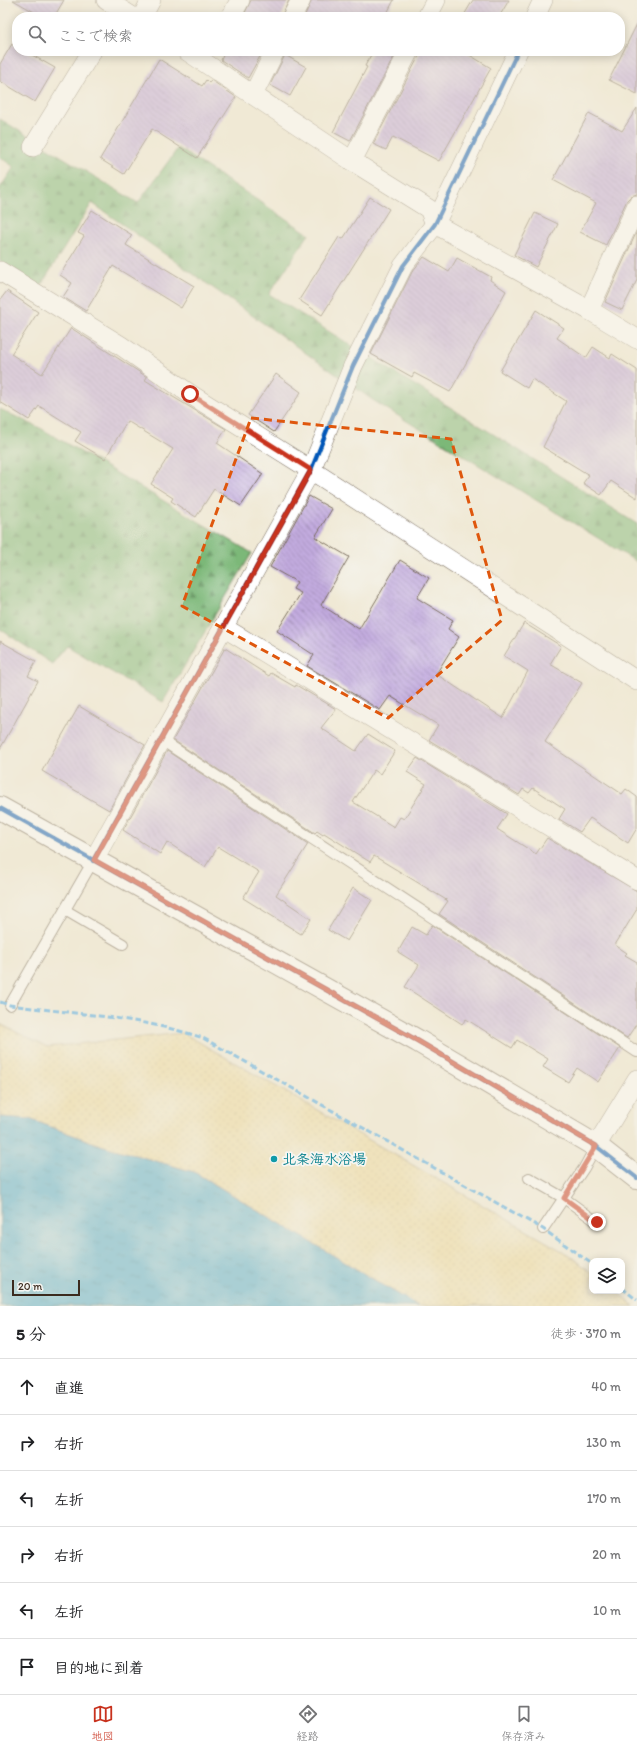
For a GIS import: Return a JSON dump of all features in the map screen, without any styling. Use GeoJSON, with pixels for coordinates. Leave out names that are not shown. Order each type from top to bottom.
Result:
{"type":"FeatureCollection","features":[{"type":"Feature","properties":{"kind":"street"},"geometry":{"type":"LineString","coordinates":[[145,12],[151,0]]}},
{"type":"Feature","properties":{"kind":"street"},"geometry":{"type":"LineString","coordinates":[[234,12],[240,0]]}},
{"type":"Feature","properties":{"kind":"street"},"geometry":{"type":"LineString","coordinates":[[295,12],[301,0]]}},
{"type":"Feature","properties":{"kind":"street"},"geometry":{"type":"LineString","coordinates":[[430,12],[436,0]]}},
{"type":"Feature","properties":{"kind":"street"},"geometry":{"type":"LineString","coordinates":[[537,12],[543,0]]}},
{"type":"Feature","properties":{"kind":"street"},"geometry":{"type":"LineString","coordinates":[[33,146],[89,56]]}},
{"type":"Feature","properties":{"kind":"street"},"geometry":{"type":"LineString","coordinates":[[253,95],[272,56]]}},
{"type":"Feature","properties":{"kind":"street"},"geometry":{"type":"LineString","coordinates":[[352,161],[406,56]]}},
{"type":"Feature","properties":{"kind":"street"},"geometry":{"type":"LineString","coordinates":[[94,860],[160,738],[311,470],[353,366],[403,266],[435,224],[516,56]]}},
{"type":"Feature","properties":{"kind":"street"},"geometry":{"type":"LineString","coordinates":[[209,57],[253,95],[352,161],[429,209],[435,224],[589,310],[637,339]]}},
{"type":"Feature","properties":{"kind":"street"},"geometry":{"type":"LineString","coordinates":[[589,310],[637,205]]}},
{"type":"Feature","properties":{"kind":"street"},"geometry":{"type":"LineString","coordinates":[[0,270],[120,345],[190,394],[311,470],[637,681]]}},
{"type":"Feature","properties":{"kind":"street"},"geometry":{"type":"LineString","coordinates":[[223,627],[637,880]]}},
{"type":"Feature","properties":{"kind":"street"},"geometry":{"type":"LineString","coordinates":[[0,808],[418,1041],[596,1146],[637,1178]]}},
{"type":"Feature","properties":{"kind":"street"},"geometry":{"type":"LineString","coordinates":[[596,1146],[637,1079]]}},
{"type":"Feature","properties":{"kind":"lane"},"geometry":{"type":"LineString","coordinates":[[160,738],[637,1052]]}},
{"type":"Feature","properties":{"kind":"lane"},"geometry":{"type":"LineString","coordinates":[[10,1005],[94,860]]}},
{"type":"Feature","properties":{"kind":"lane"},"geometry":{"type":"LineString","coordinates":[[65,910],[123,944]]}},
{"type":"Feature","properties":{"kind":"lane"},"geometry":{"type":"LineString","coordinates":[[543,1229],[596,1146]]}},
{"type":"Feature","properties":{"kind":"lane"},"geometry":{"type":"LineString","coordinates":[[529,1178],[564,1198],[597,1222]]}},
{"type":"Feature","properties":{"kind":"highlighted area"},"geometry":{"type":"Polygon","coordinates":[[[251,418],[451,439],[502,620],[388,718],[182,606],[251,418]]]}},
{"type":"Feature","properties":{"kind":"green space"},"geometry":{"type":"Polygon","coordinates":[[[0,119],[138,203],[178,148],[309,234],[269,294],[637,524],[637,562],[374,401],[92,203],[40,287],[0,261],[0,188],[14,167],[0,157],[0,119]]]}},
{"type":"Feature","properties":{"kind":"green space"},"geometry":{"type":"Polygon","coordinates":[[[0,409],[42,429],[252,553],[163,702],[67,646],[52,664],[0,629],[0,409]]]}},
{"type":"Feature","properties":{"kind":"sand","name":"北条海水浴場"},"geometry":{"type":"Polygon","coordinates":[[[0,1024],[47,1047],[183,1033],[569,1255],[589,1271],[589,1294],[619,1294],[634,1306],[418,1306],[194,1172],[100,1145],[29,1119],[0,1117],[0,1024]]]}},
{"type":"Feature","properties":{"kind":"water"},"geometry":{"type":"Polygon","coordinates":[[[0,1117],[29,1119],[100,1145],[194,1172],[418,1306],[0,1306],[0,1117]]]}},
{"type":"Feature","properties":{"kind":"building"},"geometry":{"type":"Polygon","coordinates":[[[13,0],[64,0],[57,12],[34,12],[13,0]]]}},
{"type":"Feature","properties":{"kind":"building"},"geometry":{"type":"Polygon","coordinates":[[[251,0],[289,0],[283,12],[245,12],[251,0]]]}},
{"type":"Feature","properties":{"kind":"building"},"geometry":{"type":"Polygon","coordinates":[[[312,0],[394,0],[388,12],[306,12],[312,0]]]}},
{"type":"Feature","properties":{"kind":"building"},"geometry":{"type":"Polygon","coordinates":[[[473,0],[509,0],[502,12],[466,12],[473,0]]]}},
{"type":"Feature","properties":{"kind":"building"},"geometry":{"type":"Polygon","coordinates":[[[637,24],[637,94],[609,80],[621,56],[625,56],[625,48],[637,24]]]}},
{"type":"Feature","properties":{"kind":"building"},"geometry":{"type":"Polygon","coordinates":[[[12,44],[12,56],[34,56],[55,68],[35,102],[0,81],[0,64],[12,44]]]}},
{"type":"Feature","properties":{"kind":"building"},"geometry":{"type":"Polygon","coordinates":[[[223,56],[260,56],[248,78],[221,60],[223,56]]]}},
{"type":"Feature","properties":{"kind":"building"},"geometry":{"type":"Polygon","coordinates":[[[284,56],[306,67],[290,96],[270,85],[284,56]]]}},
{"type":"Feature","properties":{"kind":"building"},"geometry":{"type":"Polygon","coordinates":[[[370,56],[394,56],[350,141],[333,132],[367,67],[365,66],[370,56]]]}},
{"type":"Feature","properties":{"kind":"building"},"geometry":{"type":"Polygon","coordinates":[[[419,56],[471,56],[491,68],[439,161],[393,137],[386,150],[373,144],[419,56]]]}},
{"type":"Feature","properties":{"kind":"building"},"geometry":{"type":"Polygon","coordinates":[[[159,59],[202,86],[206,80],[209,83],[211,80],[236,97],[197,158],[152,129],[124,174],[100,159],[159,59]]]}},
{"type":"Feature","properties":{"kind":"building"},"geometry":{"type":"Polygon","coordinates":[[[637,108],[637,194],[631,196],[627,200],[606,245],[580,232],[596,203],[553,180],[589,113],[622,131],[637,108]]]}},
{"type":"Feature","properties":{"kind":"building"},"geometry":{"type":"Polygon","coordinates":[[[370,197],[389,209],[322,315],[299,300],[339,237],[343,239],[370,197]]]}},
{"type":"Feature","properties":{"kind":"building"},"geometry":{"type":"Polygon","coordinates":[[[92,210],[132,235],[126,245],[194,286],[181,308],[113,266],[86,311],[63,297],[72,283],[60,275],[84,236],[78,233],[92,210]]]}},
{"type":"Feature","properties":{"kind":"building"},"geometry":{"type":"Polygon","coordinates":[[[535,213],[558,224],[536,267],[514,255],[535,213]]]}},
{"type":"Feature","properties":{"kind":"building"},"geometry":{"type":"Polygon","coordinates":[[[637,231],[637,280],[622,310],[605,302],[637,231]]]}},
{"type":"Feature","properties":{"kind":"building"},"geometry":{"type":"Polygon","coordinates":[[[424,257],[449,272],[457,258],[491,277],[490,280],[506,291],[450,392],[414,373],[412,377],[371,354],[412,272],[424,257]]]}},
{"type":"Feature","properties":{"kind":"building"},"geometry":{"type":"Polygon","coordinates":[[[7,291],[38,312],[11,354],[42,374],[71,328],[147,377],[145,380],[226,429],[217,443],[263,474],[241,506],[214,489],[196,517],[171,501],[173,498],[151,484],[173,449],[127,421],[105,459],[75,441],[81,432],[39,406],[29,420],[0,402],[0,300],[7,291]]]}},
{"type":"Feature","properties":{"kind":"building"},"geometry":{"type":"Polygon","coordinates":[[[536,310],[564,328],[557,338],[586,358],[593,347],[610,358],[612,354],[637,370],[637,498],[611,481],[601,495],[583,483],[589,475],[543,447],[566,401],[532,379],[527,388],[500,371],[536,310]]]}},
{"type":"Feature","properties":{"kind":"building"},"geometry":{"type":"Polygon","coordinates":[[[276,374],[301,392],[274,432],[248,415],[276,374]]]}},
{"type":"Feature","properties":{"kind":"building"},"geometry":{"type":"Polygon","coordinates":[[[309,496],[332,509],[315,537],[349,557],[321,605],[359,629],[400,560],[429,578],[417,598],[453,620],[448,629],[459,637],[436,674],[503,718],[528,671],[504,656],[524,623],[561,646],[550,664],[582,683],[545,742],[622,794],[626,789],[637,797],[637,828],[628,843],[590,818],[580,832],[559,819],[565,809],[533,788],[529,793],[523,789],[519,795],[429,740],[438,725],[390,696],[380,710],[307,666],[314,655],[277,631],[301,593],[293,589],[297,582],[270,567],[309,496]]]}},
{"type":"Feature","properties":{"kind":"building"},"geometry":{"type":"Polygon","coordinates":[[[0,641],[36,661],[28,676],[38,681],[0,749],[0,641]]]}},
{"type":"Feature","properties":{"kind":"building"},"geometry":{"type":"Polygon","coordinates":[[[225,648],[269,676],[271,673],[295,687],[296,685],[336,709],[321,728],[356,751],[368,734],[395,751],[380,774],[374,770],[353,802],[394,827],[400,817],[404,819],[426,784],[407,772],[417,758],[507,814],[497,829],[536,854],[547,838],[637,891],[637,909],[615,945],[627,953],[625,955],[637,962],[637,1023],[627,1038],[439,914],[448,901],[374,856],[370,862],[324,833],[323,835],[317,831],[315,833],[173,740],[225,648]]]}},
{"type":"Feature","properties":{"kind":"building"},"geometry":{"type":"Polygon","coordinates":[[[79,706],[145,745],[109,810],[42,771],[79,706]]]}},
{"type":"Feature","properties":{"kind":"building"},"geometry":{"type":"Polygon","coordinates":[[[167,751],[308,844],[276,895],[311,919],[301,934],[243,898],[259,872],[218,847],[205,867],[167,842],[160,854],[123,830],[167,751]]]}},
{"type":"Feature","properties":{"kind":"building"},"geometry":{"type":"Polygon","coordinates":[[[353,888],[372,900],[347,941],[328,930],[353,888]]]}},
{"type":"Feature","properties":{"kind":"building"},"geometry":{"type":"Polygon","coordinates":[[[432,925],[620,1048],[598,1082],[577,1068],[568,1082],[543,1067],[548,1059],[517,1040],[512,1048],[466,1019],[462,1024],[405,987],[419,965],[398,952],[412,927],[426,935],[432,925]]]}},
{"type":"Feature","properties":{"kind":"marked path"},"geometry":{"type":"LineString","coordinates":[[0,1002],[10,1005],[107,1017],[156,1025],[203,1038],[543,1229],[589,1262]]}},
{"type":"Feature","properties":{"kind":"marked path"},"geometry":{"type":"LineString","coordinates":[[625,1290],[637,1300]]}},
{"type":"Feature","properties":{"kind":"cycle path"},"geometry":{"type":"LineString","coordinates":[[93,861],[311,470],[353,366],[403,266],[435,224],[516,56]]}},
{"type":"Feature","properties":{"kind":"cycle path"},"geometry":{"type":"LineString","coordinates":[[0,808],[418,1041],[596,1146],[637,1178]]}},
{"type":"Feature","properties":{"kind":"place","name":"北条海水浴場"},"geometry":{"type":"Point","coordinates":[274,1159]}},
{"type":"Feature","properties":{"kind":"route"},"geometry":{"type":"LineString","coordinates":[[190,394],[311,470],[160,738],[94,860],[418,1041],[596,1146],[584,1168],[564,1198],[597,1222]]}}]}
